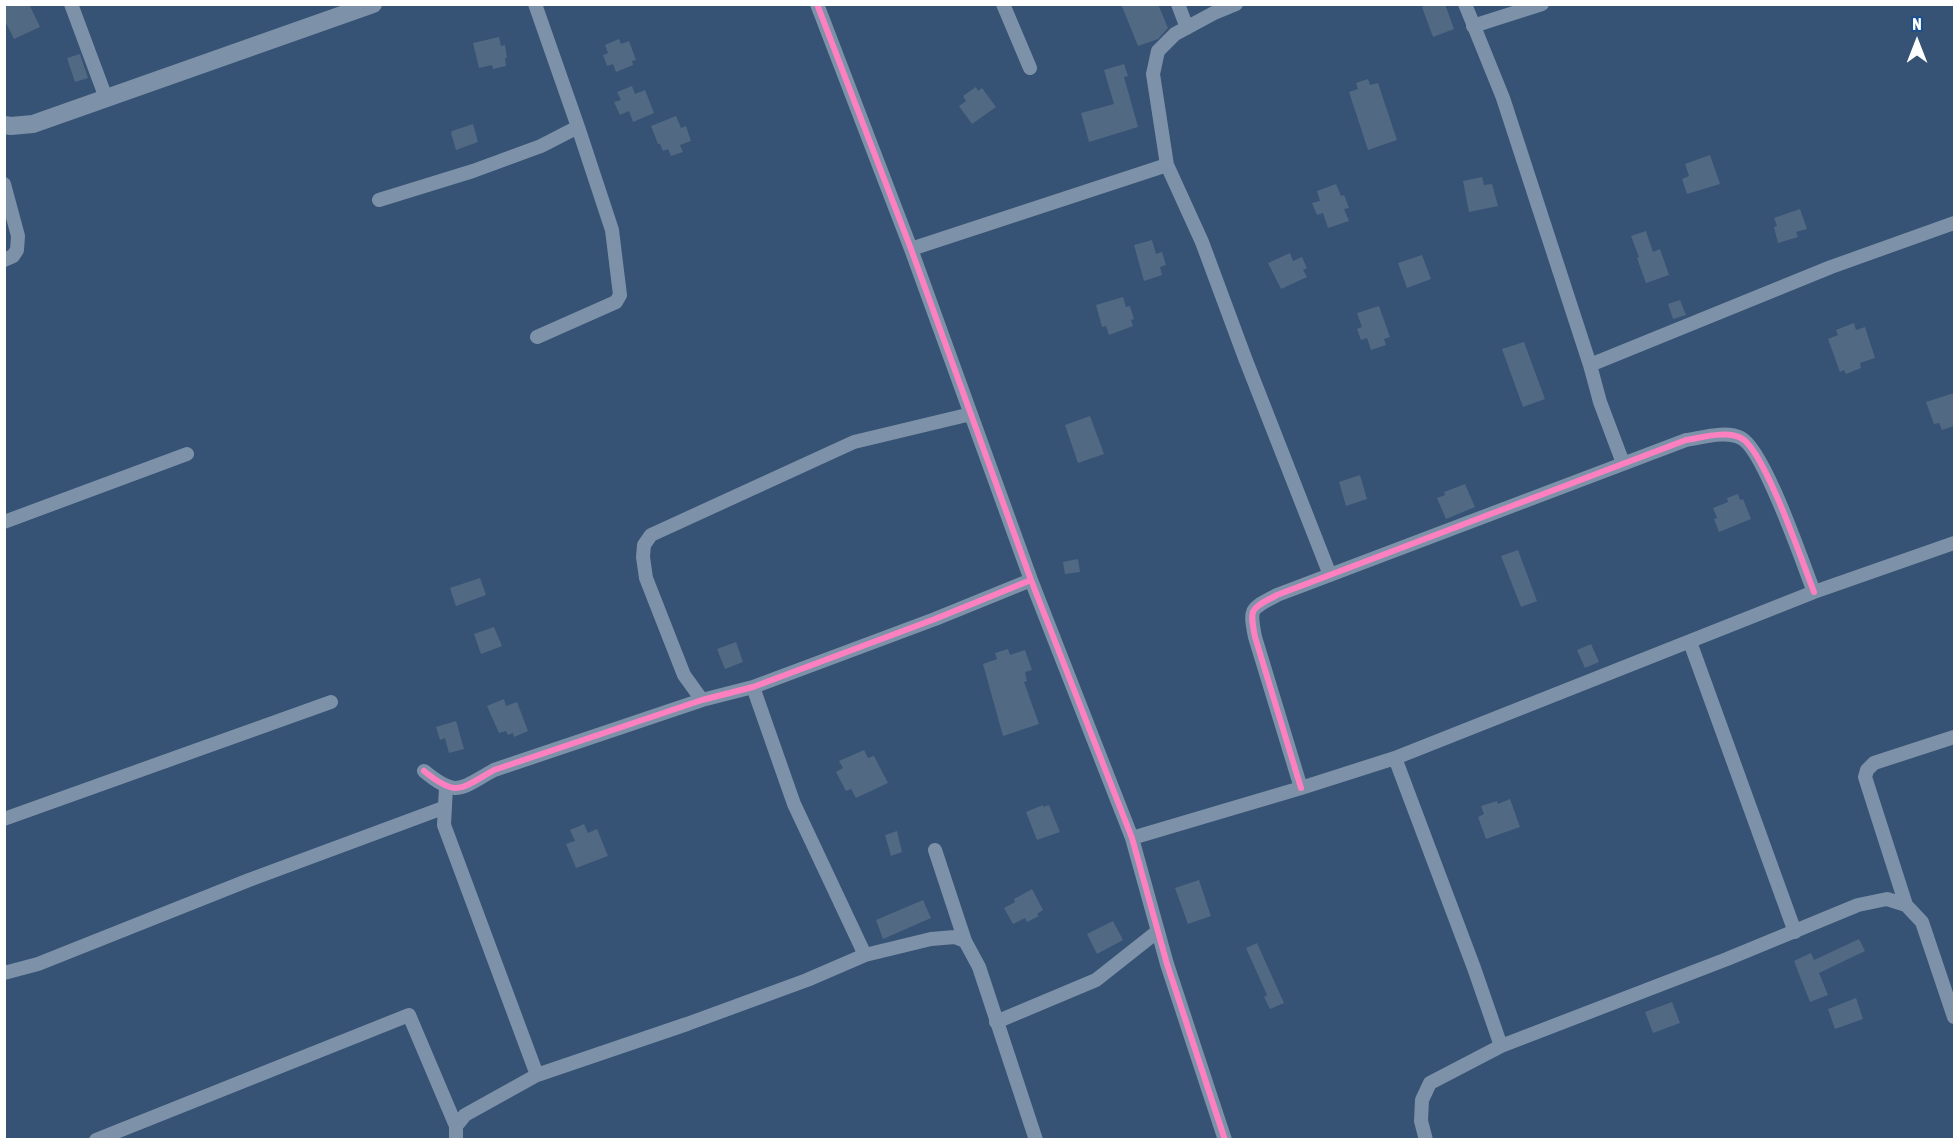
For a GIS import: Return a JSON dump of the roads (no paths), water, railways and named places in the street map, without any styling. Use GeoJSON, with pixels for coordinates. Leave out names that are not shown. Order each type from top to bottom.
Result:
{"type":"FeatureCollection","features":[{"type":"Feature","properties":{"kind":"street"},"geometry":{"type":"LineString","coordinates":[[71,4],[106,98]]}},
{"type":"Feature","properties":{"kind":"street"},"geometry":{"type":"LineString","coordinates":[[4,125],[33,124],[373,4]]}},
{"type":"Feature","properties":{"kind":"street"},"geometry":{"type":"LineString","coordinates":[[535,4],[612,230],[620,295],[616,302],[537,337]]}},
{"type":"Feature","properties":{"kind":"street"},"geometry":{"type":"LineString","coordinates":[[817,4],[911,249],[1031,580],[1132,838],[1170,975],[1225,1140]]}},
{"type":"Feature","properties":{"kind":"street"},"geometry":{"type":"LineString","coordinates":[[1003,4],[1030,68]]}},
{"type":"Feature","properties":{"kind":"street"},"geometry":{"type":"LineString","coordinates":[[1178,4],[1187,28]]}},
{"type":"Feature","properties":{"kind":"street"},"geometry":{"type":"LineString","coordinates":[[1236,4],[1175,34],[1158,51],[1153,74],[1167,165],[1202,242],[1330,575]]}},
{"type":"Feature","properties":{"kind":"street"},"geometry":{"type":"LineString","coordinates":[[1465,4],[1503,98],[1600,402],[1623,463]]}},
{"type":"Feature","properties":{"kind":"street"},"geometry":{"type":"LineString","coordinates":[[1473,26],[1542,4]]}},
{"type":"Feature","properties":{"kind":"street"},"geometry":{"type":"LineString","coordinates":[[379,200],[473,171],[530,150],[578,127]]}},
{"type":"Feature","properties":{"kind":"street"},"geometry":{"type":"LineString","coordinates":[[911,249],[1167,165]]}},
{"type":"Feature","properties":{"kind":"street"},"geometry":{"type":"LineString","coordinates":[[4,184],[19,243],[13,256],[4,260]]}},
{"type":"Feature","properties":{"kind":"street"},"geometry":{"type":"LineString","coordinates":[[1590,365],[1831,267],[1954,223]]}},
{"type":"Feature","properties":{"kind":"street"},"geometry":{"type":"LineString","coordinates":[[702,700],[684,675],[646,578],[644,545],[651,535],[854,442],[971,414]]}},
{"type":"Feature","properties":{"kind":"street"},"geometry":{"type":"LineString","coordinates":[[1301,788],[1255,637],[1251,614],[1255,607],[1330,575],[1623,463],[1686,440],[1725,435],[1740,437],[1750,444],[1776,494],[1814,592]]}},
{"type":"Feature","properties":{"kind":"street"},"geometry":{"type":"LineString","coordinates":[[4,522],[188,454]]}},
{"type":"Feature","properties":{"kind":"street"},"geometry":{"type":"LineString","coordinates":[[1132,838],[1395,758],[1814,592],[1954,543]]}},
{"type":"Feature","properties":{"kind":"street"},"geometry":{"type":"LineString","coordinates":[[424,771],[446,787],[457,789],[468,786],[494,770],[702,700],[753,687],[935,620],[1031,580]]}},
{"type":"Feature","properties":{"kind":"street"},"geometry":{"type":"LineString","coordinates":[[1690,642],[1795,932]]}},
{"type":"Feature","properties":{"kind":"street"},"geometry":{"type":"LineString","coordinates":[[753,687],[794,804],[865,955]]}},
{"type":"Feature","properties":{"kind":"street"},"geometry":{"type":"LineString","coordinates":[[4,819],[331,702]]}},
{"type":"Feature","properties":{"kind":"street"},"geometry":{"type":"LineString","coordinates":[[1954,737],[1874,763],[1867,770],[1865,777],[1906,904],[1922,922],[1954,1017]]}},
{"type":"Feature","properties":{"kind":"street"},"geometry":{"type":"LineString","coordinates":[[1395,758],[1501,1046]]}},
{"type":"Feature","properties":{"kind":"street"},"geometry":{"type":"LineString","coordinates":[[446,787],[443,808],[444,825],[537,1075]]}},
{"type":"Feature","properties":{"kind":"street"},"geometry":{"type":"LineString","coordinates":[[4,973],[38,964],[249,880],[443,808]]}},
{"type":"Feature","properties":{"kind":"street"},"geometry":{"type":"LineString","coordinates":[[935,850],[965,941],[979,967],[1036,1140]]}},
{"type":"Feature","properties":{"kind":"street"},"geometry":{"type":"LineString","coordinates":[[1426,1140],[1421,1121],[1422,1100],[1430,1083],[1501,1046],[1795,932],[1858,905],[1887,899],[1906,904]]}},
{"type":"Feature","properties":{"kind":"street"},"geometry":{"type":"LineString","coordinates":[[996,1023],[1096,980],[1158,931]]}},
{"type":"Feature","properties":{"kind":"street"},"geometry":{"type":"LineString","coordinates":[[456,1133],[465,1115],[537,1075],[731,1008],[807,980],[865,955],[931,939],[955,937],[965,941]]}},
{"type":"Feature","properties":{"kind":"street"},"geometry":{"type":"LineString","coordinates":[[96,1140],[409,1015],[429,1060],[456,1133]]}}]}
